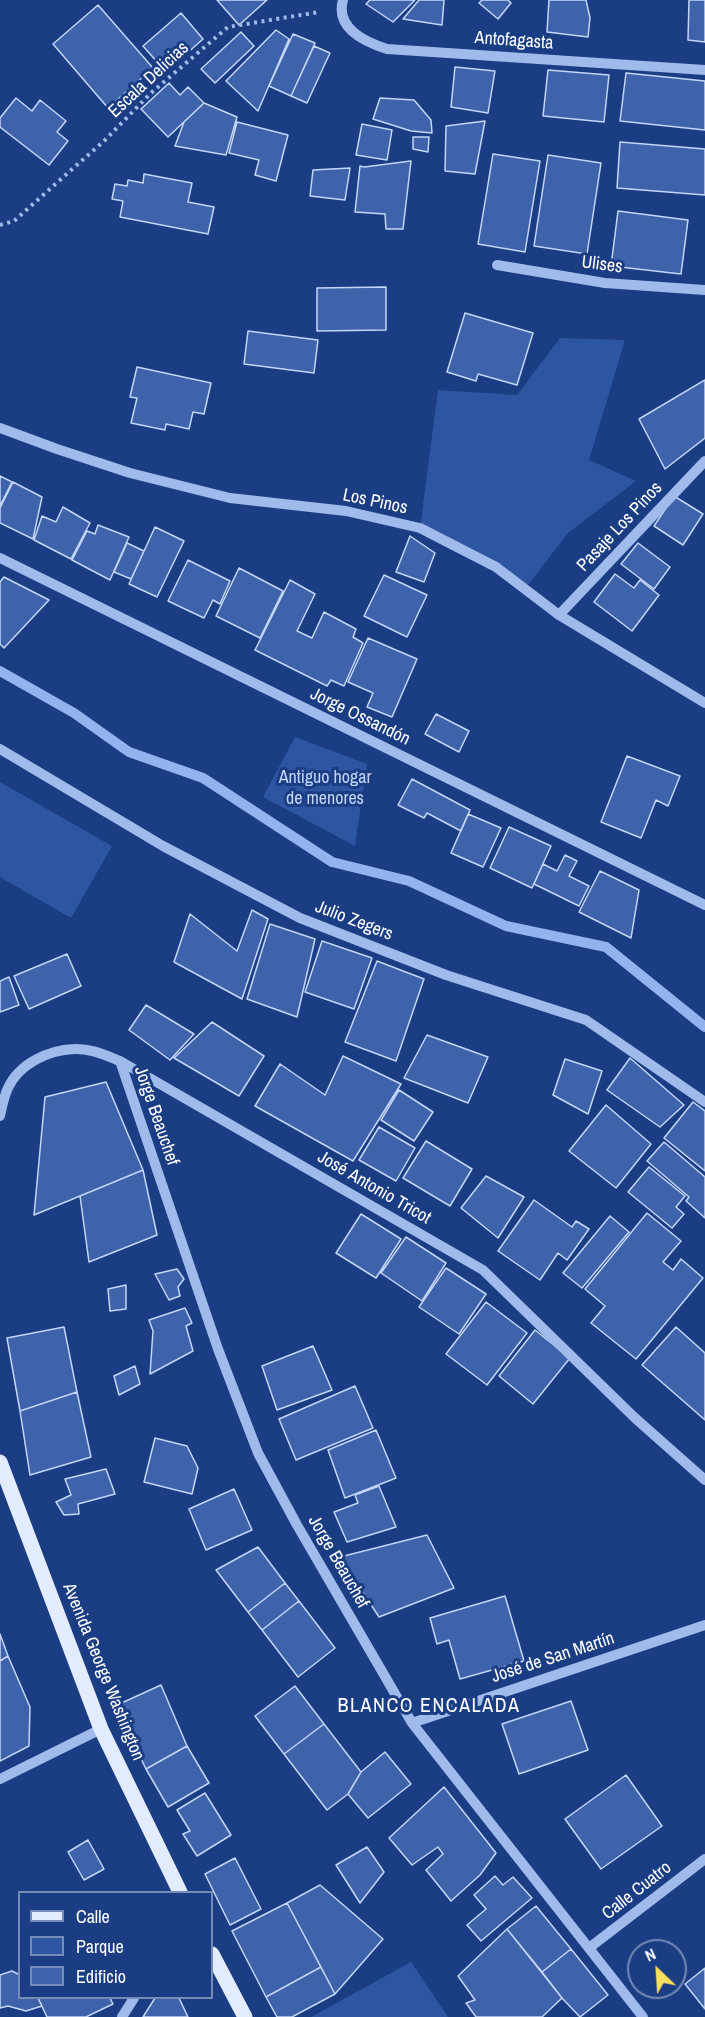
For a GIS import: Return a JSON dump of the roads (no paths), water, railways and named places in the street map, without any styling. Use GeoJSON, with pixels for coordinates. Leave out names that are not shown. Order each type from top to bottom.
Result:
{"type":"FeatureCollection","features":[{"type":"Feature","properties":{"kind":"main road","name":"Avenida George Washington"},"geometry":{"type":"LineString","coordinates":[[1,1466],[101,1729],[179,1891]]}},
{"type":"Feature","properties":{"kind":"main road"},"geometry":{"type":"LineString","coordinates":[[213,1956],[245,2017]]}},
{"type":"Feature","properties":{"kind":"street","name":"Antofagasta"},"geometry":{"type":"LineString","coordinates":[[342,4],[345,22],[355,35],[369,44],[387,49],[705,70]]}},
{"type":"Feature","properties":{"kind":"street","name":"Ulises"},"geometry":{"type":"LineString","coordinates":[[497,266],[605,283],[705,290]]}},
{"type":"Feature","properties":{"kind":"street","name":"Los Pinos"},"geometry":{"type":"LineString","coordinates":[[0,428],[130,472],[230,498],[346,511],[420,528],[496,567],[559,615],[705,703]]}},
{"type":"Feature","properties":{"kind":"street","name":"Pasaje Los Pinos"},"geometry":{"type":"LineString","coordinates":[[559,615],[705,461]]}},
{"type":"Feature","properties":{"kind":"street","name":"Jorge Ossandón"},"geometry":{"type":"LineString","coordinates":[[0,558],[705,905]]}},
{"type":"Feature","properties":{"kind":"street","name":"Julio Zegers"},"geometry":{"type":"LineString","coordinates":[[0,749],[163,846],[300,918],[446,975],[586,1020],[705,1102]]}},
{"type":"Feature","properties":{"kind":"street","name":"José Antonio Tricot"},"geometry":{"type":"LineString","coordinates":[[0,1116],[8,1088],[26,1065],[49,1054],[74,1049],[96,1052],[120,1061],[483,1270],[635,1418],[705,1480]]}},
{"type":"Feature","properties":{"kind":"street","name":"Jorge Beauchef"},"geometry":{"type":"LineString","coordinates":[[120,1061],[218,1349],[258,1453],[297,1525],[412,1723],[643,2017]]}},
{"type":"Feature","properties":{"kind":"street","name":"José de San Martín"},"geometry":{"type":"LineString","coordinates":[[412,1723],[705,1625]]}},
{"type":"Feature","properties":{"kind":"street"},"geometry":{"type":"LineString","coordinates":[[0,1779],[101,1729]]}},
{"type":"Feature","properties":{"kind":"street","name":"Calle Cuatro"},"geometry":{"type":"LineString","coordinates":[[589,1948],[705,1859]]}},
{"type":"Feature","properties":{"kind":"street"},"geometry":{"type":"LineString","coordinates":[[122,2017],[133,1999]]}},
{"type":"Feature","properties":{"kind":"waterway"},"geometry":{"type":"LineString","coordinates":[[0,671],[74,713],[129,752],[203,778],[332,862],[409,881],[506,926],[606,947],[705,1027]]}},
{"type":"Feature","properties":{"kind":"district","name":"BLANCO ENCALADA"},"geometry":{"type":"Point","coordinates":[429,1707]}},
{"type":"Feature","properties":{"kind":"park label","name":"Antiguo hogar de menores"},"geometry":{"type":"Point","coordinates":[325,788]}}]}
